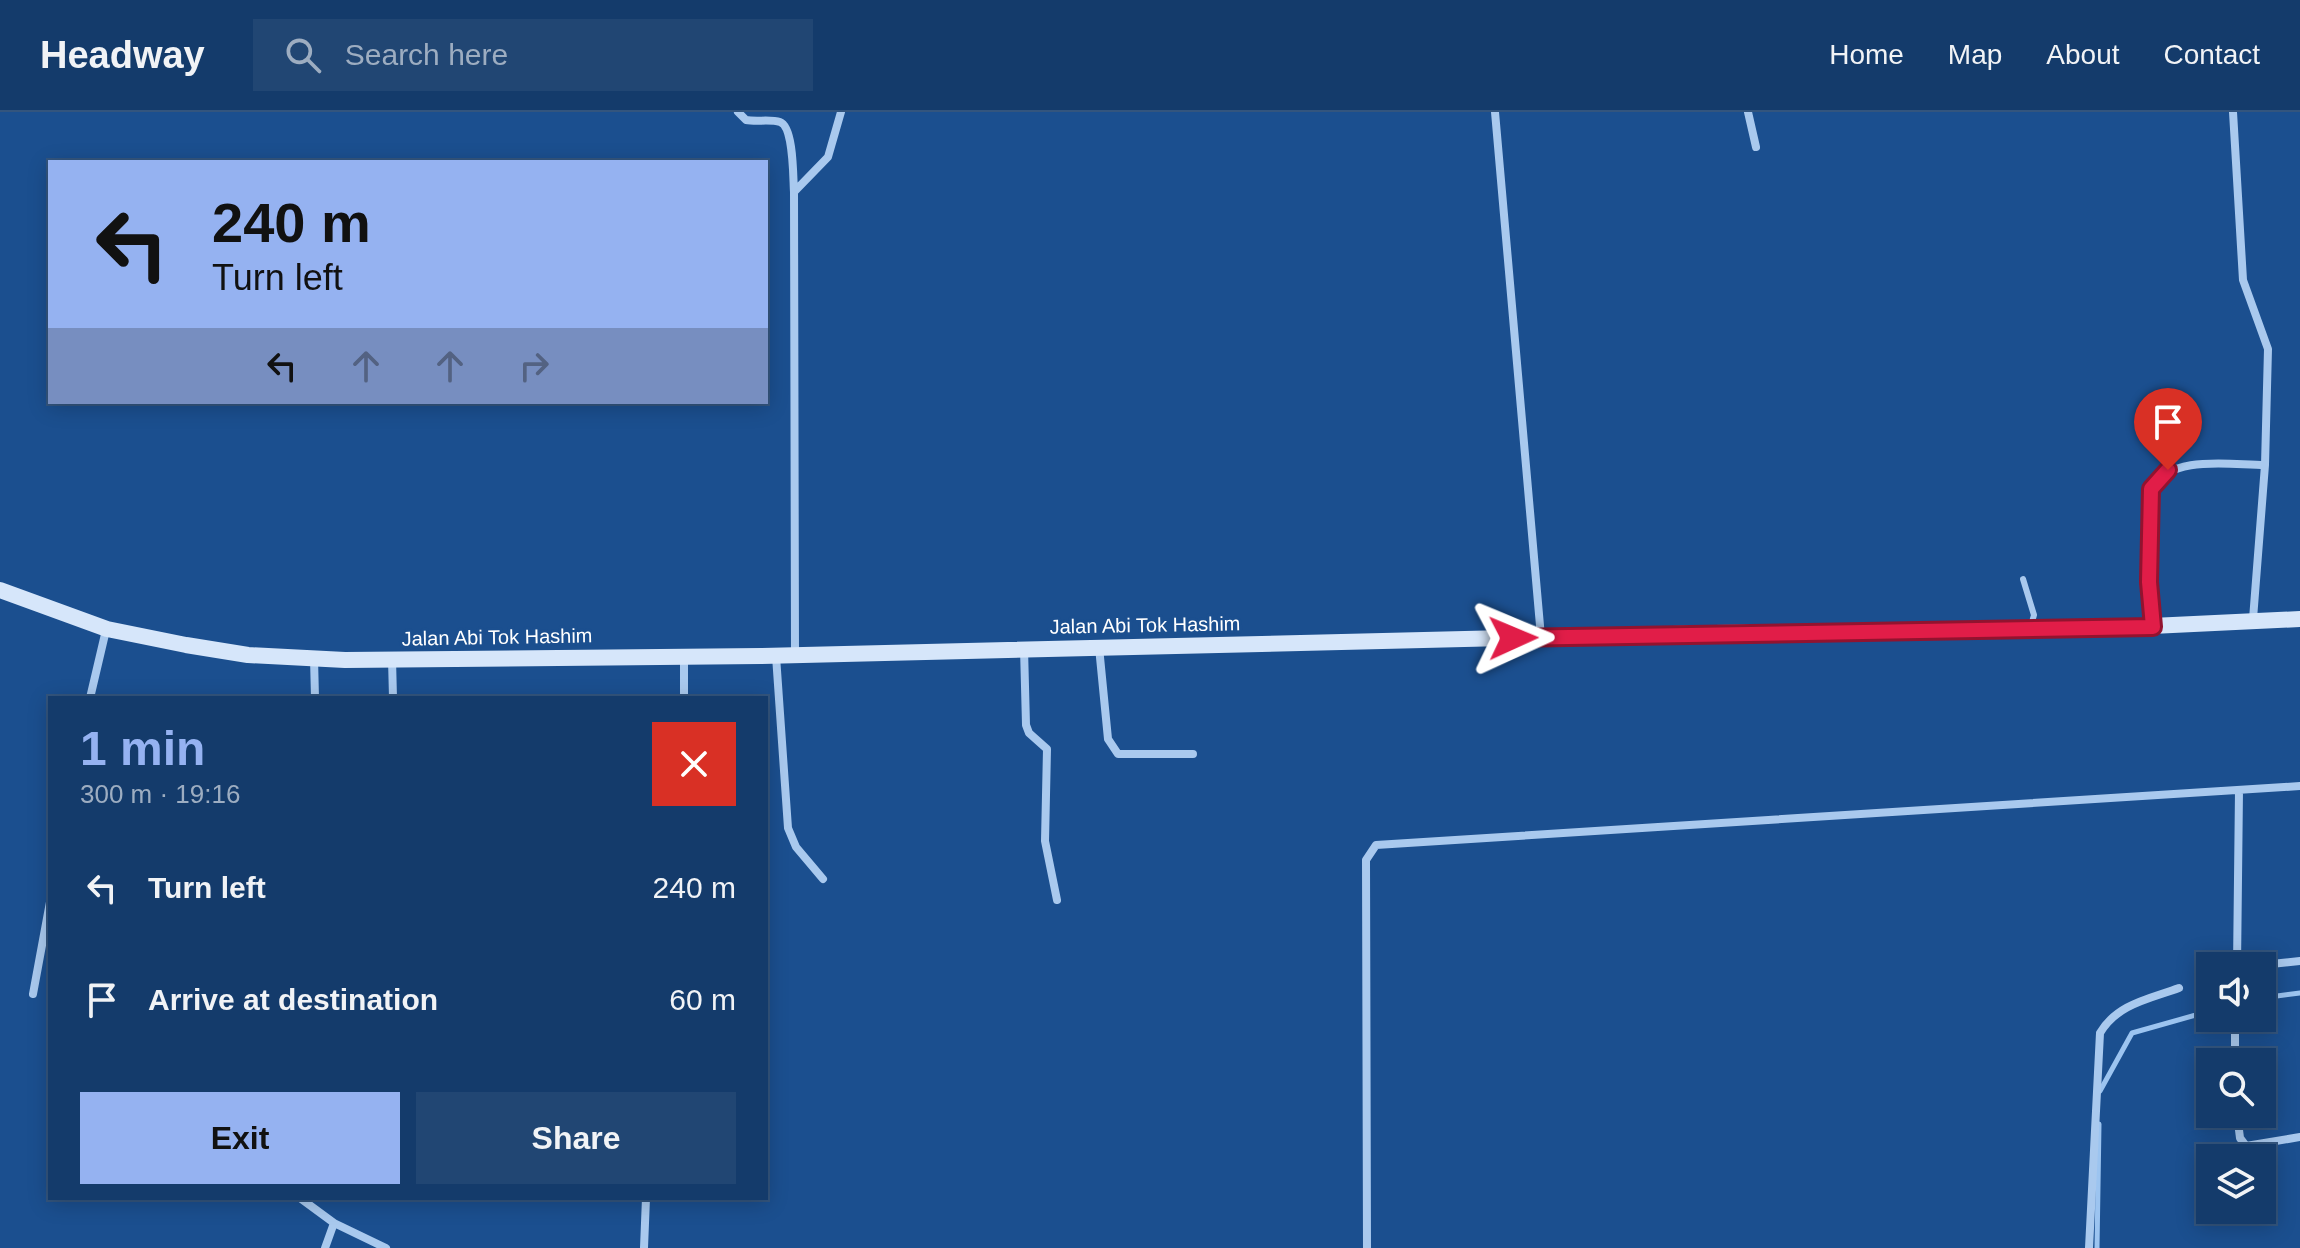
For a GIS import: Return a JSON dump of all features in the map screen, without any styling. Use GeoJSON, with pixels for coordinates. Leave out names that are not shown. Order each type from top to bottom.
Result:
{"type":"FeatureCollection","features":[{"type":"Feature","properties":{"kind":"main road","name":"Jalan Abi Tok Hashim"},"geometry":{"type":"LineString","coordinates":[[0,590],[107,629],[238,653],[392,659],[795,655],[1541,637],[2029,630],[2300,619]]}},
{"type":"Feature","properties":{"kind":"street"},"geometry":{"type":"LineString","coordinates":[[738,112],[746,120],[779,122],[786,127],[790,136],[794,192],[795,655]]}},
{"type":"Feature","properties":{"kind":"street"},"geometry":{"type":"LineString","coordinates":[[794,192],[828,157],[841,112]]}},
{"type":"Feature","properties":{"kind":"street"},"geometry":{"type":"LineString","coordinates":[[1495,112],[1541,637]]}},
{"type":"Feature","properties":{"kind":"street"},"geometry":{"type":"LineString","coordinates":[[1748,112],[1756,147]]}},
{"type":"Feature","properties":{"kind":"street"},"geometry":{"type":"LineString","coordinates":[[2233,112],[2243,280],[2268,349],[2265,465],[2253,619]]}},
{"type":"Feature","properties":{"kind":"street"},"geometry":{"type":"LineString","coordinates":[[2153,627],[2149,538],[2151,489],[2158,477],[2168,470],[2193,466],[2265,465]]}},
{"type":"Feature","properties":{"kind":"street"},"geometry":{"type":"LineString","coordinates":[[90,696],[107,629]]}},
{"type":"Feature","properties":{"kind":"street"},"geometry":{"type":"LineString","coordinates":[[1099,646],[1108,739],[1113,749],[1118,754],[1193,754]]}},
{"type":"Feature","properties":{"kind":"street"},"geometry":{"type":"LineString","coordinates":[[1024,648],[1026,725],[1029,733],[1047,749],[1049,782],[1045,841],[1057,900]]}},
{"type":"Feature","properties":{"kind":"street"},"geometry":{"type":"LineString","coordinates":[[776,655],[788,828],[796,847],[823,879]]}},
{"type":"Feature","properties":{"kind":"street"},"geometry":{"type":"LineString","coordinates":[[684,656],[684,696]]}},
{"type":"Feature","properties":{"kind":"street"},"geometry":{"type":"LineString","coordinates":[[314,657],[315,696]]}},
{"type":"Feature","properties":{"kind":"street"},"geometry":{"type":"LineString","coordinates":[[392,659],[393,696]]}},
{"type":"Feature","properties":{"kind":"street"},"geometry":{"type":"LineString","coordinates":[[1367,1248],[1366,860],[1376,845],[2300,786]]}},
{"type":"Feature","properties":{"kind":"street"},"geometry":{"type":"LineString","coordinates":[[2237,952],[2239,791]]}},
{"type":"Feature","properties":{"kind":"street"},"geometry":{"type":"LineString","coordinates":[[33,994],[48,913]]}},
{"type":"Feature","properties":{"kind":"street"},"geometry":{"type":"LineString","coordinates":[[2276,963],[2300,961]]}},
{"type":"Feature","properties":{"kind":"street"},"geometry":{"type":"LineString","coordinates":[[2089,1248],[2100,1033],[2110,1017],[2122,1010],[2179,988]]}},
{"type":"Feature","properties":{"kind":"street"},"geometry":{"type":"LineString","coordinates":[[2239,1128],[2240,1138],[2246,1146],[2300,1137]]}},
{"type":"Feature","properties":{"kind":"street"},"geometry":{"type":"LineString","coordinates":[[303,1200],[334,1223],[386,1248]]}},
{"type":"Feature","properties":{"kind":"street"},"geometry":{"type":"LineString","coordinates":[[644,1248],[646,1200]]}},
{"type":"Feature","properties":{"kind":"street"},"geometry":{"type":"LineString","coordinates":[[325,1248],[334,1223]]}},
{"type":"Feature","properties":{"kind":"lane"},"geometry":{"type":"LineString","coordinates":[[2023,579],[2034,615],[2029,630]]}},
{"type":"Feature","properties":{"kind":"waterway"},"geometry":{"type":"LineString","coordinates":[[2276,996],[2300,993]]}},
{"type":"Feature","properties":{"kind":"waterway"},"geometry":{"type":"LineString","coordinates":[[2100,1091],[2132,1033],[2196,1015]]}},
{"type":"Feature","properties":{"kind":"waterway"},"geometry":{"type":"LineString","coordinates":[[2097,1248],[2099,1124]]}},
{"type":"Feature","properties":{"kind":"route"},"geometry":{"type":"LineString","coordinates":[[1513,638],[2153,627],[2149,582],[2151,489],[2158,477],[2168,470]]}}]}
